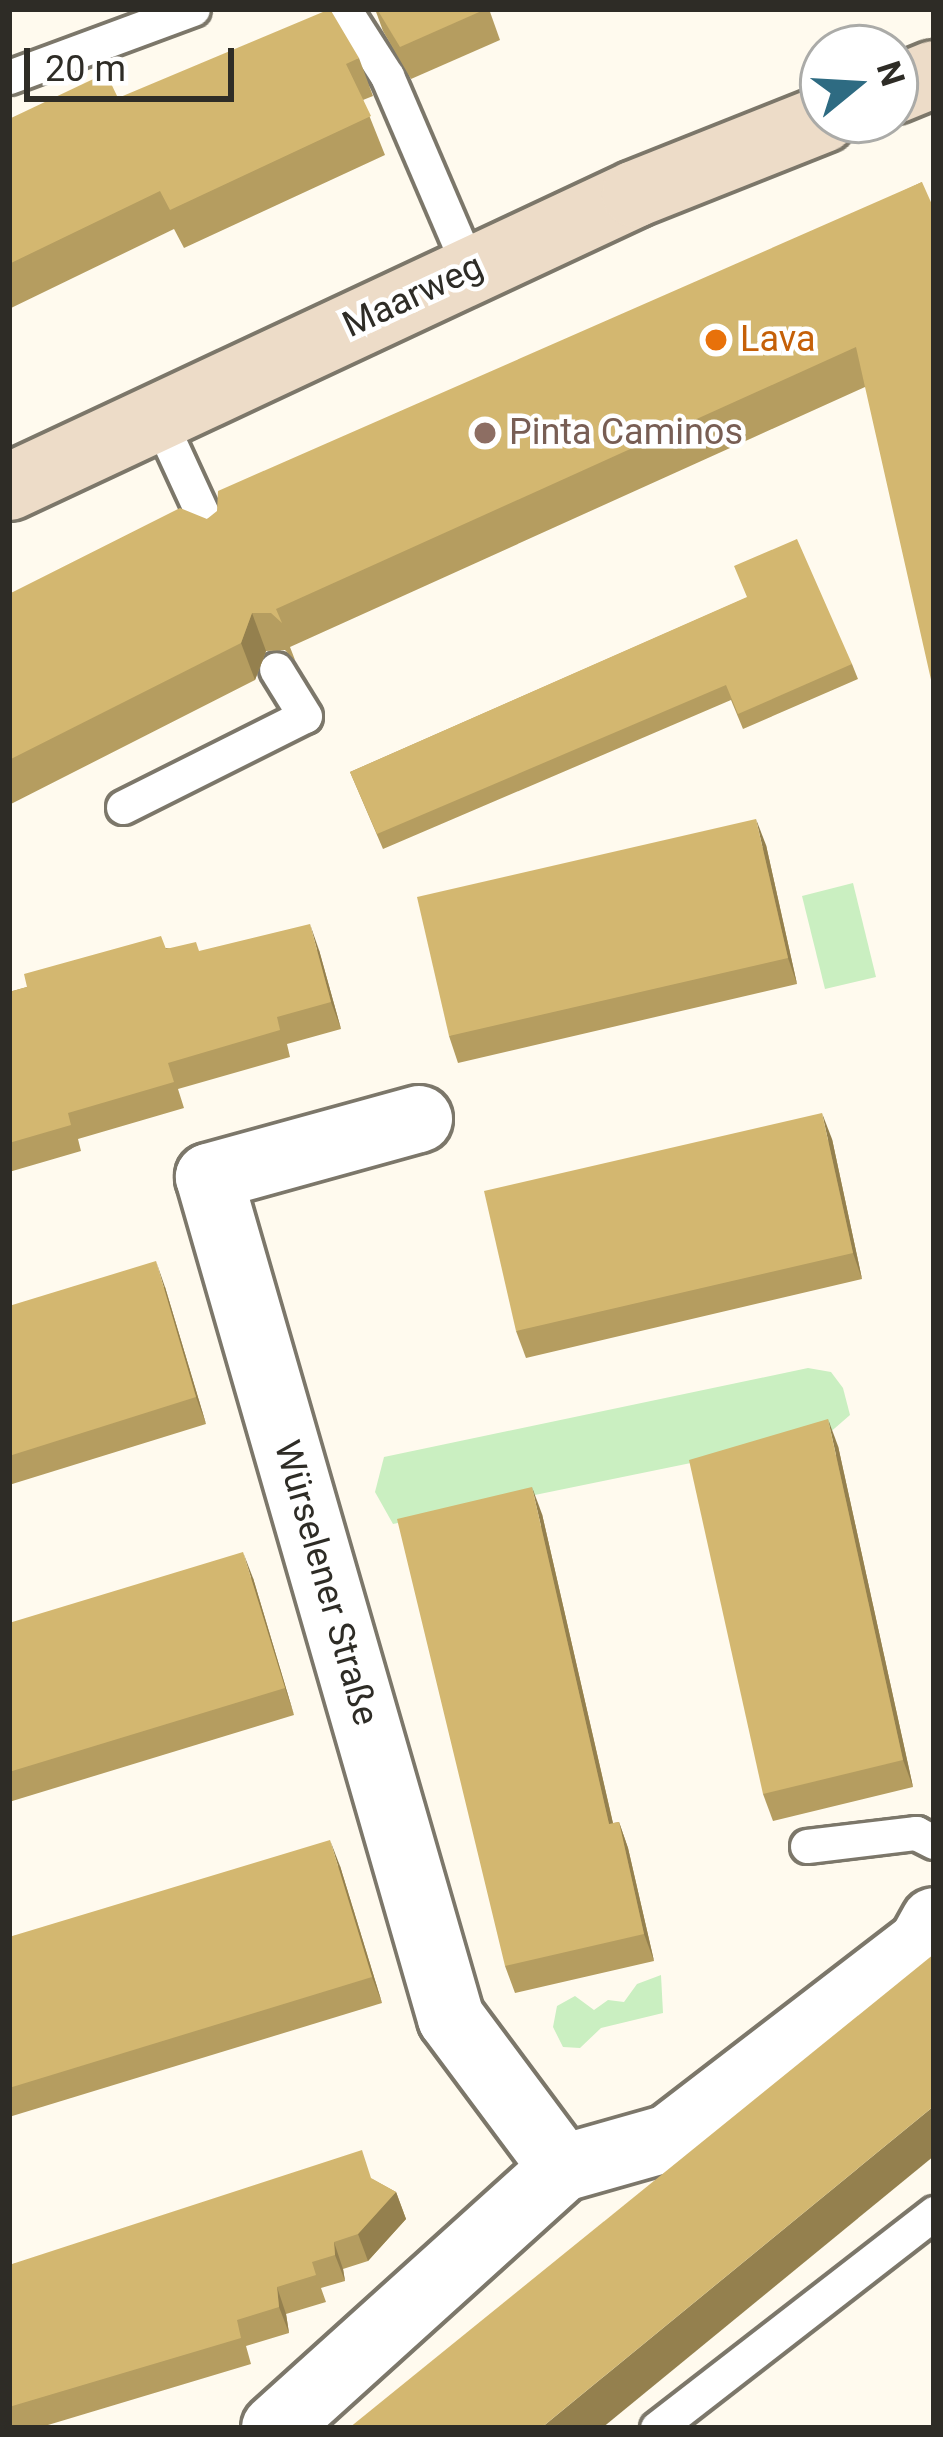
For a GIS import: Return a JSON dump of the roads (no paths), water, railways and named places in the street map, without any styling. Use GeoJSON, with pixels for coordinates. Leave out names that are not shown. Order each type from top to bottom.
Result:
{"type":"FeatureCollection","features":[{"type":"Feature","properties":{"kind":"main road","name":"Maarweg"},"geometry":{"type":"LineString","coordinates":[[9,487],[156,413],[470,270],[799,128]]}},
{"type":"Feature","properties":{"kind":"street","name":"Würselener Straße"},"geometry":{"type":"LineString","coordinates":[[418,1119],[209,1177],[451,2018],[563,2168]]}},
{"type":"Feature","properties":{"kind":"street"},"geometry":{"type":"LineString","coordinates":[[275,2428],[563,2168],[669,2138],[922,1943],[934,1922]]}},
{"type":"Feature","properties":{"kind":"lane"},"geometry":{"type":"LineString","coordinates":[[9,77],[193,9]]}},
{"type":"Feature","properties":{"kind":"lane"},"geometry":{"type":"LineString","coordinates":[[344,9],[387,76],[470,270]]}},
{"type":"Feature","properties":{"kind":"lane"},"geometry":{"type":"LineString","coordinates":[[156,413],[213,537]]}},
{"type":"Feature","properties":{"kind":"lane"},"geometry":{"type":"LineString","coordinates":[[123,806],[305,716],[276,669]]}},
{"type":"Feature","properties":{"kind":"lane"},"geometry":{"type":"LineString","coordinates":[[807,1846],[916,1833],[934,1842]]}},
{"type":"Feature","properties":{"kind":"lane"},"geometry":{"type":"LineString","coordinates":[[657,2428],[934,2213]]}},
{"type":"Feature","properties":{"kind":"place","name":"Lava"},"geometry":{"type":"Point","coordinates":[716,340]}},
{"type":"Feature","properties":{"kind":"place","name":"Pinta Caminos"},"geometry":{"type":"Point","coordinates":[485,433]}}]}
